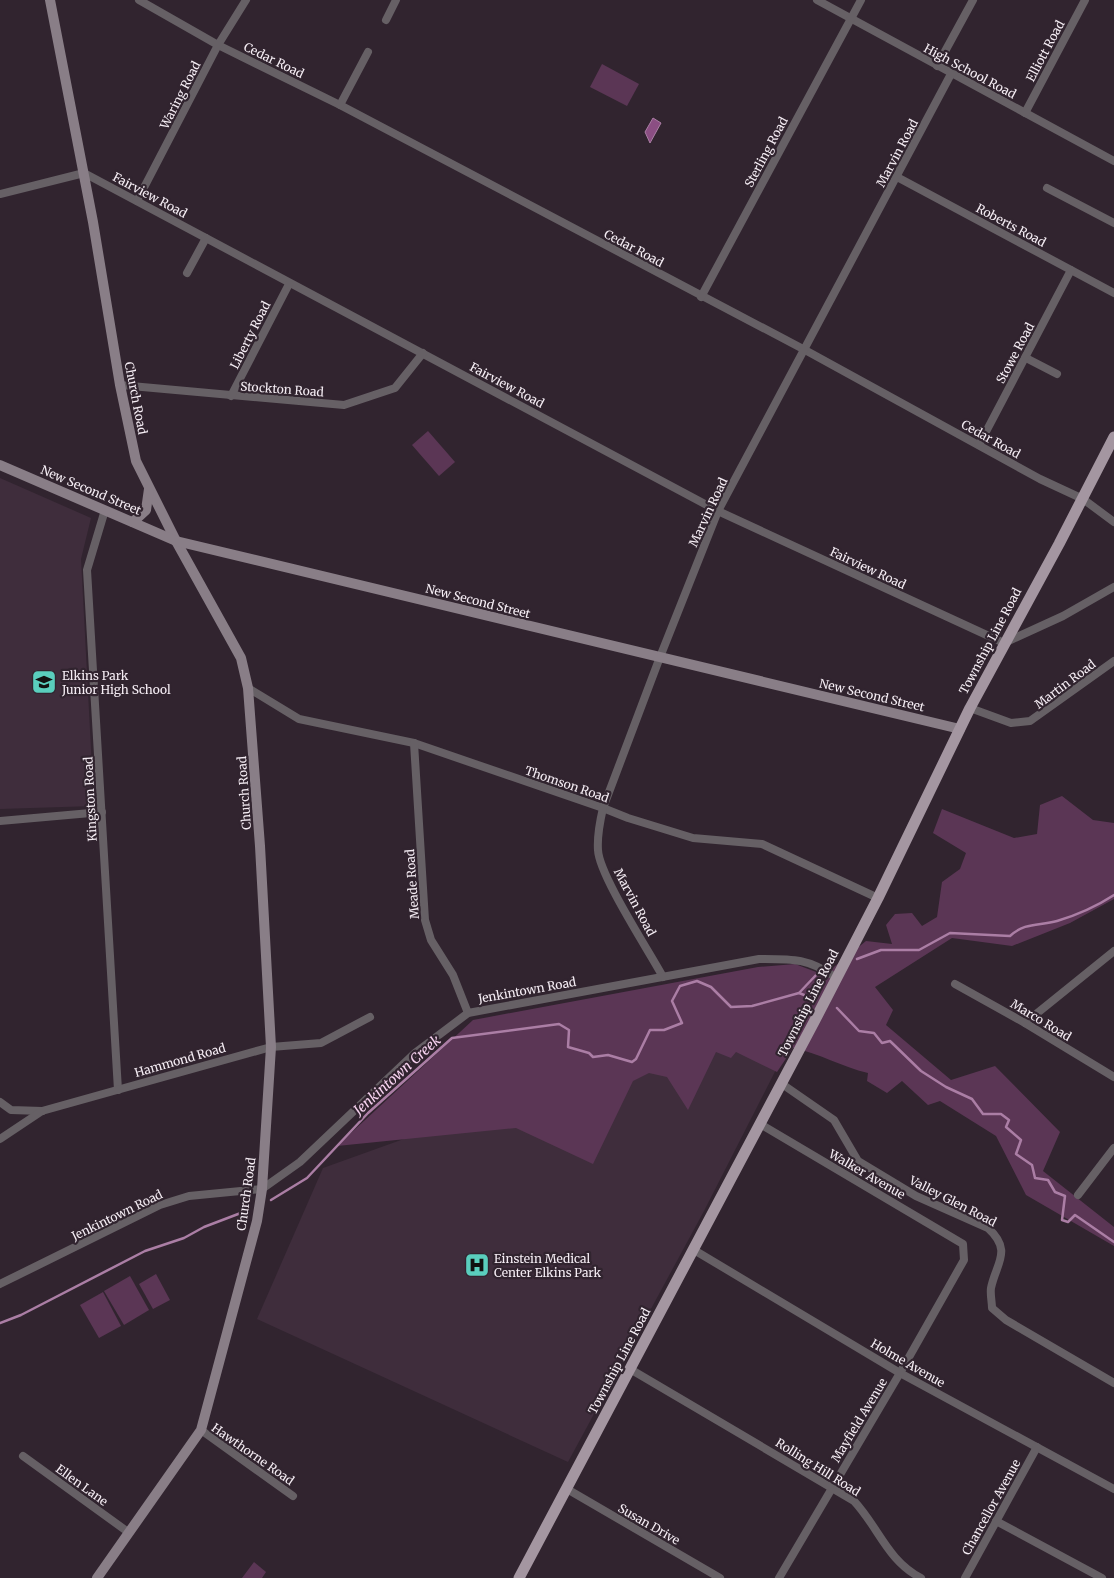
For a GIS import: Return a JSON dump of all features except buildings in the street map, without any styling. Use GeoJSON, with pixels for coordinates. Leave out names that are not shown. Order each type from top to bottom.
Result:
{"type":"FeatureCollection","features":[{"type":"Feature","properties":{"kind":"main road","name":"Township Line Road"},"geometry":{"type":"LineString","coordinates":[[520,1578],[782,1084],[878,898],[970,708],[1083,499],[1114,437]]}},
{"type":"Feature","properties":{"kind":"street","name":"Church Road"},"geometry":{"type":"LineString","coordinates":[[50,0],[84,173],[120,386],[136,461],[176,541],[241,658],[248,688],[260,846],[271,1047],[262,1189],[257,1221],[201,1430],[97,1578]]}},
{"type":"Feature","properties":{"kind":"street","name":"Cedar Road"},"geometry":{"type":"LineString","coordinates":[[139,0],[218,45],[340,105],[701,297],[805,350],[979,445],[1083,499],[1114,522]]}},
{"type":"Feature","properties":{"kind":"street","name":"Waring Road"},"geometry":{"type":"LineString","coordinates":[[137,201],[218,45],[246,0]]}},
{"type":"Feature","properties":{"kind":"street"},"geometry":{"type":"LineString","coordinates":[[386,20],[396,0]]}},
{"type":"Feature","properties":{"kind":"street","name":"High School Road"},"geometry":{"type":"LineString","coordinates":[[817,0],[951,74],[1114,159]]}},
{"type":"Feature","properties":{"kind":"street","name":"Sterling Road"},"geometry":{"type":"LineString","coordinates":[[701,297],[862,0]]}},
{"type":"Feature","properties":{"kind":"street"},"geometry":{"type":"LineString","coordinates":[[937,66],[973,0]]}},
{"type":"Feature","properties":{"kind":"street","name":"Elliott Road"},"geometry":{"type":"LineString","coordinates":[[1025,113],[1085,0]]}},
{"type":"Feature","properties":{"kind":"street"},"geometry":{"type":"LineString","coordinates":[[340,105],[368,52]]}},
{"type":"Feature","properties":{"kind":"street","name":"Marvin Road"},"geometry":{"type":"LineString","coordinates":[[663,977],[609,880],[598,852],[599,829],[604,808],[718,511],[951,74]]}},
{"type":"Feature","properties":{"kind":"street"},"geometry":{"type":"LineString","coordinates":[[0,194],[84,173]]}},
{"type":"Feature","properties":{"kind":"street","name":"Fairview Road"},"geometry":{"type":"LineString","coordinates":[[84,173],[289,284],[718,511],[1004,643]]}},
{"type":"Feature","properties":{"kind":"street","name":"Roberts Road"},"geometry":{"type":"LineString","coordinates":[[897,177],[1114,293]]}},
{"type":"Feature","properties":{"kind":"street"},"geometry":{"type":"LineString","coordinates":[[1047,188],[1114,223]]}},
{"type":"Feature","properties":{"kind":"street"},"geometry":{"type":"LineString","coordinates":[[187,274],[206,238]]}},
{"type":"Feature","properties":{"kind":"street","name":"Stowe Road"},"geometry":{"type":"LineString","coordinates":[[979,445],[1071,270]]}},
{"type":"Feature","properties":{"kind":"street","name":"Liberty Road"},"geometry":{"type":"LineString","coordinates":[[231,396],[289,284]]}},
{"type":"Feature","properties":{"kind":"street","name":"Stockton Road"},"geometry":{"type":"LineString","coordinates":[[120,386],[344,405],[395,388],[423,354]]}},
{"type":"Feature","properties":{"kind":"street"},"geometry":{"type":"LineString","coordinates":[[1026,358],[1057,374]]}},
{"type":"Feature","properties":{"kind":"street","name":"New Second Street"},"geometry":{"type":"LineString","coordinates":[[0,465],[176,541],[960,729]]}},
{"type":"Feature","properties":{"kind":"street"},"geometry":{"type":"LineString","coordinates":[[133,522],[146,510],[150,489]]}},
{"type":"Feature","properties":{"kind":"street","name":"Kingston Road"},"geometry":{"type":"LineString","coordinates":[[105,510],[87,570],[118,1090]]}},
{"type":"Feature","properties":{"kind":"street"},"geometry":{"type":"LineString","coordinates":[[1004,643],[1063,616],[1114,588]]}},
{"type":"Feature","properties":{"kind":"street","name":"Martin Road"},"geometry":{"type":"LineString","coordinates":[[970,708],[1011,723],[1030,721],[1114,661]]}},
{"type":"Feature","properties":{"kind":"street","name":"Thomson Road"},"geometry":{"type":"LineString","coordinates":[[248,688],[299,719],[414,743],[628,818],[693,838],[762,844],[878,898]]}},
{"type":"Feature","properties":{"kind":"street","name":"Meade Road"},"geometry":{"type":"LineString","coordinates":[[414,743],[425,920],[431,940],[453,976],[468,1012]]}},
{"type":"Feature","properties":{"kind":"street"},"geometry":{"type":"LineString","coordinates":[[2,819],[102,812]]}},
{"type":"Feature","properties":{"kind":"street"},"geometry":{"type":"LineString","coordinates":[[1025,1023],[1114,951]]}},
{"type":"Feature","properties":{"kind":"street","name":"Jenkintown Road"},"geometry":{"type":"LineString","coordinates":[[0,1284],[160,1205],[189,1196],[262,1189],[300,1162],[416,1054],[468,1012],[768,959],[801,960],[819,966],[836,978]]}},
{"type":"Feature","properties":{"kind":"street","name":"Marco Road"},"geometry":{"type":"LineString","coordinates":[[955,984],[1025,1023],[1114,1077]]}},
{"type":"Feature","properties":{"kind":"street","name":"Hammond Road"},"geometry":{"type":"LineString","coordinates":[[0,1139],[42,1112],[271,1047],[321,1043],[370,1017]]}},
{"type":"Feature","properties":{"kind":"street","name":"Valley Glen Road"},"geometry":{"type":"LineString","coordinates":[[782,1084],[834,1120],[858,1161],[916,1196],[988,1228],[996,1236],[1003,1256],[990,1290],[992,1308],[1006,1320],[1114,1383]]}},
{"type":"Feature","properties":{"kind":"street"},"geometry":{"type":"LineString","coordinates":[[0,1102],[11,1110],[42,1112]]}},
{"type":"Feature","properties":{"kind":"street","name":"Walker Avenue"},"geometry":{"type":"LineString","coordinates":[[760,1124],[963,1244]]}},
{"type":"Feature","properties":{"kind":"street"},"geometry":{"type":"LineString","coordinates":[[1078,1194],[1114,1148]]}},
{"type":"Feature","properties":{"kind":"street","name":"Mayfield Avenue"},"geometry":{"type":"LineString","coordinates":[[779,1578],[900,1373],[964,1260],[963,1244]]}},
{"type":"Feature","properties":{"kind":"street","name":"Holme Avenue"},"geometry":{"type":"LineString","coordinates":[[694,1250],[900,1373],[1114,1489]]}},
{"type":"Feature","properties":{"kind":"street","name":"Rolling Hill Road"},"geometry":{"type":"LineString","coordinates":[[630,1369],[854,1501],[869,1517],[885,1547],[900,1564],[921,1578]]}},
{"type":"Feature","properties":{"kind":"street","name":"Hawthorne Road"},"geometry":{"type":"LineString","coordinates":[[201,1430],[293,1496]]}},
{"type":"Feature","properties":{"kind":"street","name":"Chancellor Avenue"},"geometry":{"type":"LineString","coordinates":[[965,1578],[1038,1447]]}},
{"type":"Feature","properties":{"kind":"street","name":"Ellen Lane"},"geometry":{"type":"LineString","coordinates":[[23,1456],[128,1532]]}},
{"type":"Feature","properties":{"kind":"street","name":"Susan Drive"},"geometry":{"type":"LineString","coordinates":[[567,1488],[720,1578]]}},
{"type":"Feature","properties":{"kind":"street"},"geometry":{"type":"LineString","coordinates":[[996,1521],[1102,1578]]}},
{"type":"Feature","properties":{"kind":"shaded area"},"geometry":{"type":"Polygon","coordinates":[[[602,64],[639,84],[627,106],[590,87],[602,64]]]}},
{"type":"Feature","properties":{"kind":"shaded area"},"geometry":{"type":"Polygon","coordinates":[[[653,118],[661,123],[650,143],[645,132],[653,118]]]}},
{"type":"Feature","properties":{"kind":"shaded area"},"geometry":{"type":"Polygon","coordinates":[[[428,431],[455,462],[439,476],[412,445],[428,431]]]}},
{"type":"Feature","properties":{"kind":"shaded area","name":"Elkins Park Junior High School"},"geometry":{"type":"Polygon","coordinates":[[[0,478],[91,518],[81,559],[94,806],[0,809],[0,478]]]}},
{"type":"Feature","properties":{"kind":"shaded area"},"geometry":{"type":"Polygon","coordinates":[[[1062,796],[1093,820],[1114,823],[1114,899],[1070,923],[1012,946],[952,938],[875,987],[893,1010],[886,1025],[951,1080],[995,1066],[1060,1132],[1043,1171],[1114,1227],[1114,1246],[1026,1195],[996,1136],[940,1101],[928,1105],[902,1081],[887,1093],[867,1081],[868,1073],[793,1048],[777,1072],[736,1052],[731,1058],[716,1052],[688,1110],[667,1077],[649,1073],[633,1081],[593,1164],[516,1128],[337,1146],[473,1020],[758,967],[795,964],[824,975],[866,941],[892,944],[886,925],[895,914],[912,913],[922,926],[937,917],[942,882],[960,869],[966,853],[933,833],[942,809],[1014,838],[1037,834],[1040,805],[1062,796]]]}},
{"type":"Feature","properties":{"kind":"shaded area","name":"Einstein Medical Center Elkins Park"},"geometry":{"type":"Polygon","coordinates":[[[728,1043],[785,1052],[704,1211],[568,1462],[257,1319],[323,1168],[426,1131],[728,1043]]]}},
{"type":"Feature","properties":{"kind":"shaded area"},"geometry":{"type":"Polygon","coordinates":[[[156,1274],[170,1300],[153,1309],[139,1284],[156,1274]]]}},
{"type":"Feature","properties":{"kind":"shaded area"},"geometry":{"type":"Polygon","coordinates":[[[130,1276],[149,1310],[124,1325],[104,1291],[130,1276]]]}},
{"type":"Feature","properties":{"kind":"shaded area"},"geometry":{"type":"Polygon","coordinates":[[[103,1292],[121,1326],[99,1338],[80,1305],[103,1292]]]}},
{"type":"Feature","properties":{"kind":"shaded area"},"geometry":{"type":"Polygon","coordinates":[[[254,1562],[266,1572],[262,1578],[242,1578],[254,1562]]]}},
{"type":"Feature","properties":{"kind":"waterway","name":"Jenkintown Creek"},"geometry":{"type":"LineString","coordinates":[[857,959],[881,950],[919,950],[950,933],[1010,936],[1027,926],[1057,921],[1072,916],[1114,895]]}},
{"type":"Feature","properties":{"kind":"waterway","name":"Jenkintown Creek"},"geometry":{"type":"LineString","coordinates":[[271,1200],[307,1178],[368,1113],[452,1038],[559,1024],[569,1030],[568,1047],[589,1053],[593,1057],[608,1055],[632,1062],[636,1059],[650,1030],[664,1030],[682,1023],[672,1001],[680,986],[697,981],[711,987],[731,1007],[752,1006],[799,993],[817,974]]}},
{"type":"Feature","properties":{"kind":"waterway"},"geometry":{"type":"LineString","coordinates":[[799,993],[812,998]]}},
{"type":"Feature","properties":{"kind":"waterway"},"geometry":{"type":"LineString","coordinates":[[837,1008],[859,1031],[874,1033],[882,1043],[890,1041],[921,1071],[946,1087],[972,1099],[983,1114],[1001,1114],[1009,1120],[1006,1127],[1021,1140],[1016,1154],[1032,1165],[1035,1178],[1048,1180],[1055,1192],[1065,1196],[1062,1220],[1068,1222],[1075,1215],[1114,1242]]}},
{"type":"Feature","properties":{"kind":"waterway","name":"Jenkintown Creek"},"geometry":{"type":"LineString","coordinates":[[0,1323],[21,1315],[145,1251],[184,1238],[204,1227],[246,1211]]}},
{"type":"Feature","properties":{"kind":"place","name":"Elkins Park Junior High School"},"geometry":{"type":"Point","coordinates":[44,682]}},
{"type":"Feature","properties":{"kind":"place","name":"Einstein Medical Center Elkins Park"},"geometry":{"type":"Point","coordinates":[477,1265]}}]}
